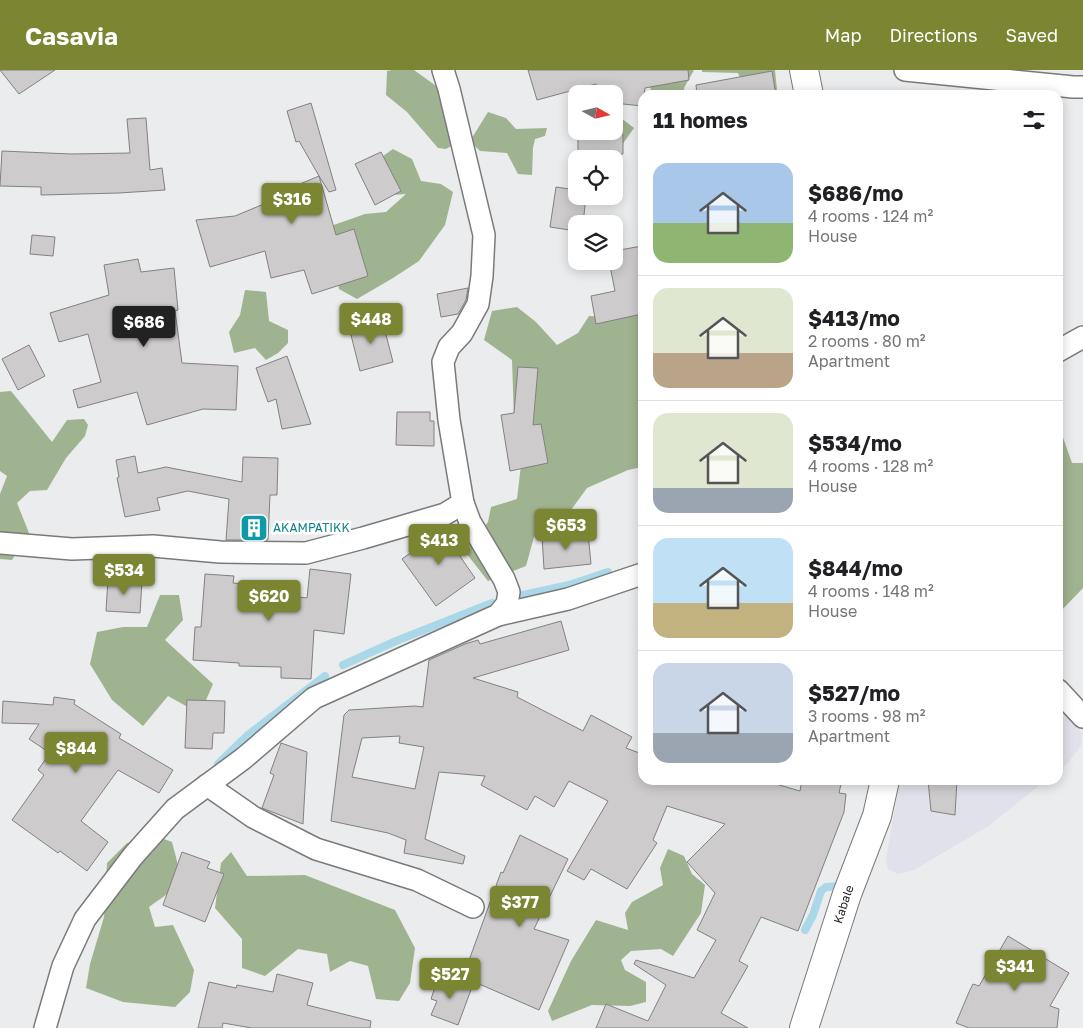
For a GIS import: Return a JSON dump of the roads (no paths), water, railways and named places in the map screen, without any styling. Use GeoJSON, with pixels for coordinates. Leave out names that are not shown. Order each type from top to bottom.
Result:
{"type":"FeatureCollection","features":[{"type":"Feature","properties":{"kind":"street"},"geometry":{"type":"LineString","coordinates":[[443,70],[484,235],[482,276],[478,304],[462,333],[449,347],[443,362],[448,420],[463,504],[470,522],[510,592],[507,604],[498,615]]}},
{"type":"Feature","properties":{"kind":"street"},"geometry":{"type":"LineString","coordinates":[[804,70],[808,90]]}},
{"type":"Feature","properties":{"kind":"street"},"geometry":{"type":"LineString","coordinates":[[905,70],[1083,87]]}},
{"type":"Feature","properties":{"kind":"street"},"geometry":{"type":"LineString","coordinates":[[1063,348],[1083,337]]}},
{"type":"Feature","properties":{"kind":"street"},"geometry":{"type":"LineString","coordinates":[[0,543],[72,550],[153,546],[220,552],[306,553],[445,514],[463,504]]}},
{"type":"Feature","properties":{"kind":"street"},"geometry":{"type":"LineString","coordinates":[[45,1028],[63,966],[85,920],[133,856],[175,809],[244,758],[314,698],[498,615],[568,599],[638,575]]}},
{"type":"Feature","properties":{"kind":"street"},"geometry":{"type":"LineString","coordinates":[[1063,695],[1083,717]]}},
{"type":"Feature","properties":{"kind":"street"},"geometry":{"type":"LineString","coordinates":[[207,785],[253,817],[316,849],[417,880],[473,907]]}},
{"type":"Feature","properties":{"kind":"street","name":"Kabale"},"geometry":{"type":"LineString","coordinates":[[804,1028],[847,894],[877,816],[884,785]]}},
{"type":"Feature","properties":{"kind":"waterway"},"geometry":{"type":"LineString","coordinates":[[523,595],[569,585],[608,572]]}},
{"type":"Feature","properties":{"kind":"waterway"},"geometry":{"type":"LineString","coordinates":[[343,665],[396,641],[492,603]]}},
{"type":"Feature","properties":{"kind":"waterway"},"geometry":{"type":"LineString","coordinates":[[218,764],[248,735],[325,676]]}},
{"type":"Feature","properties":{"kind":"waterway"},"geometry":{"type":"LineString","coordinates":[[805,930],[813,915],[821,891],[826,887],[843,886]]}},
{"type":"Feature","properties":{"kind":"place","name":"AKAMPATIKK"},"geometry":{"type":"Point","coordinates":[254,528]}}]}
